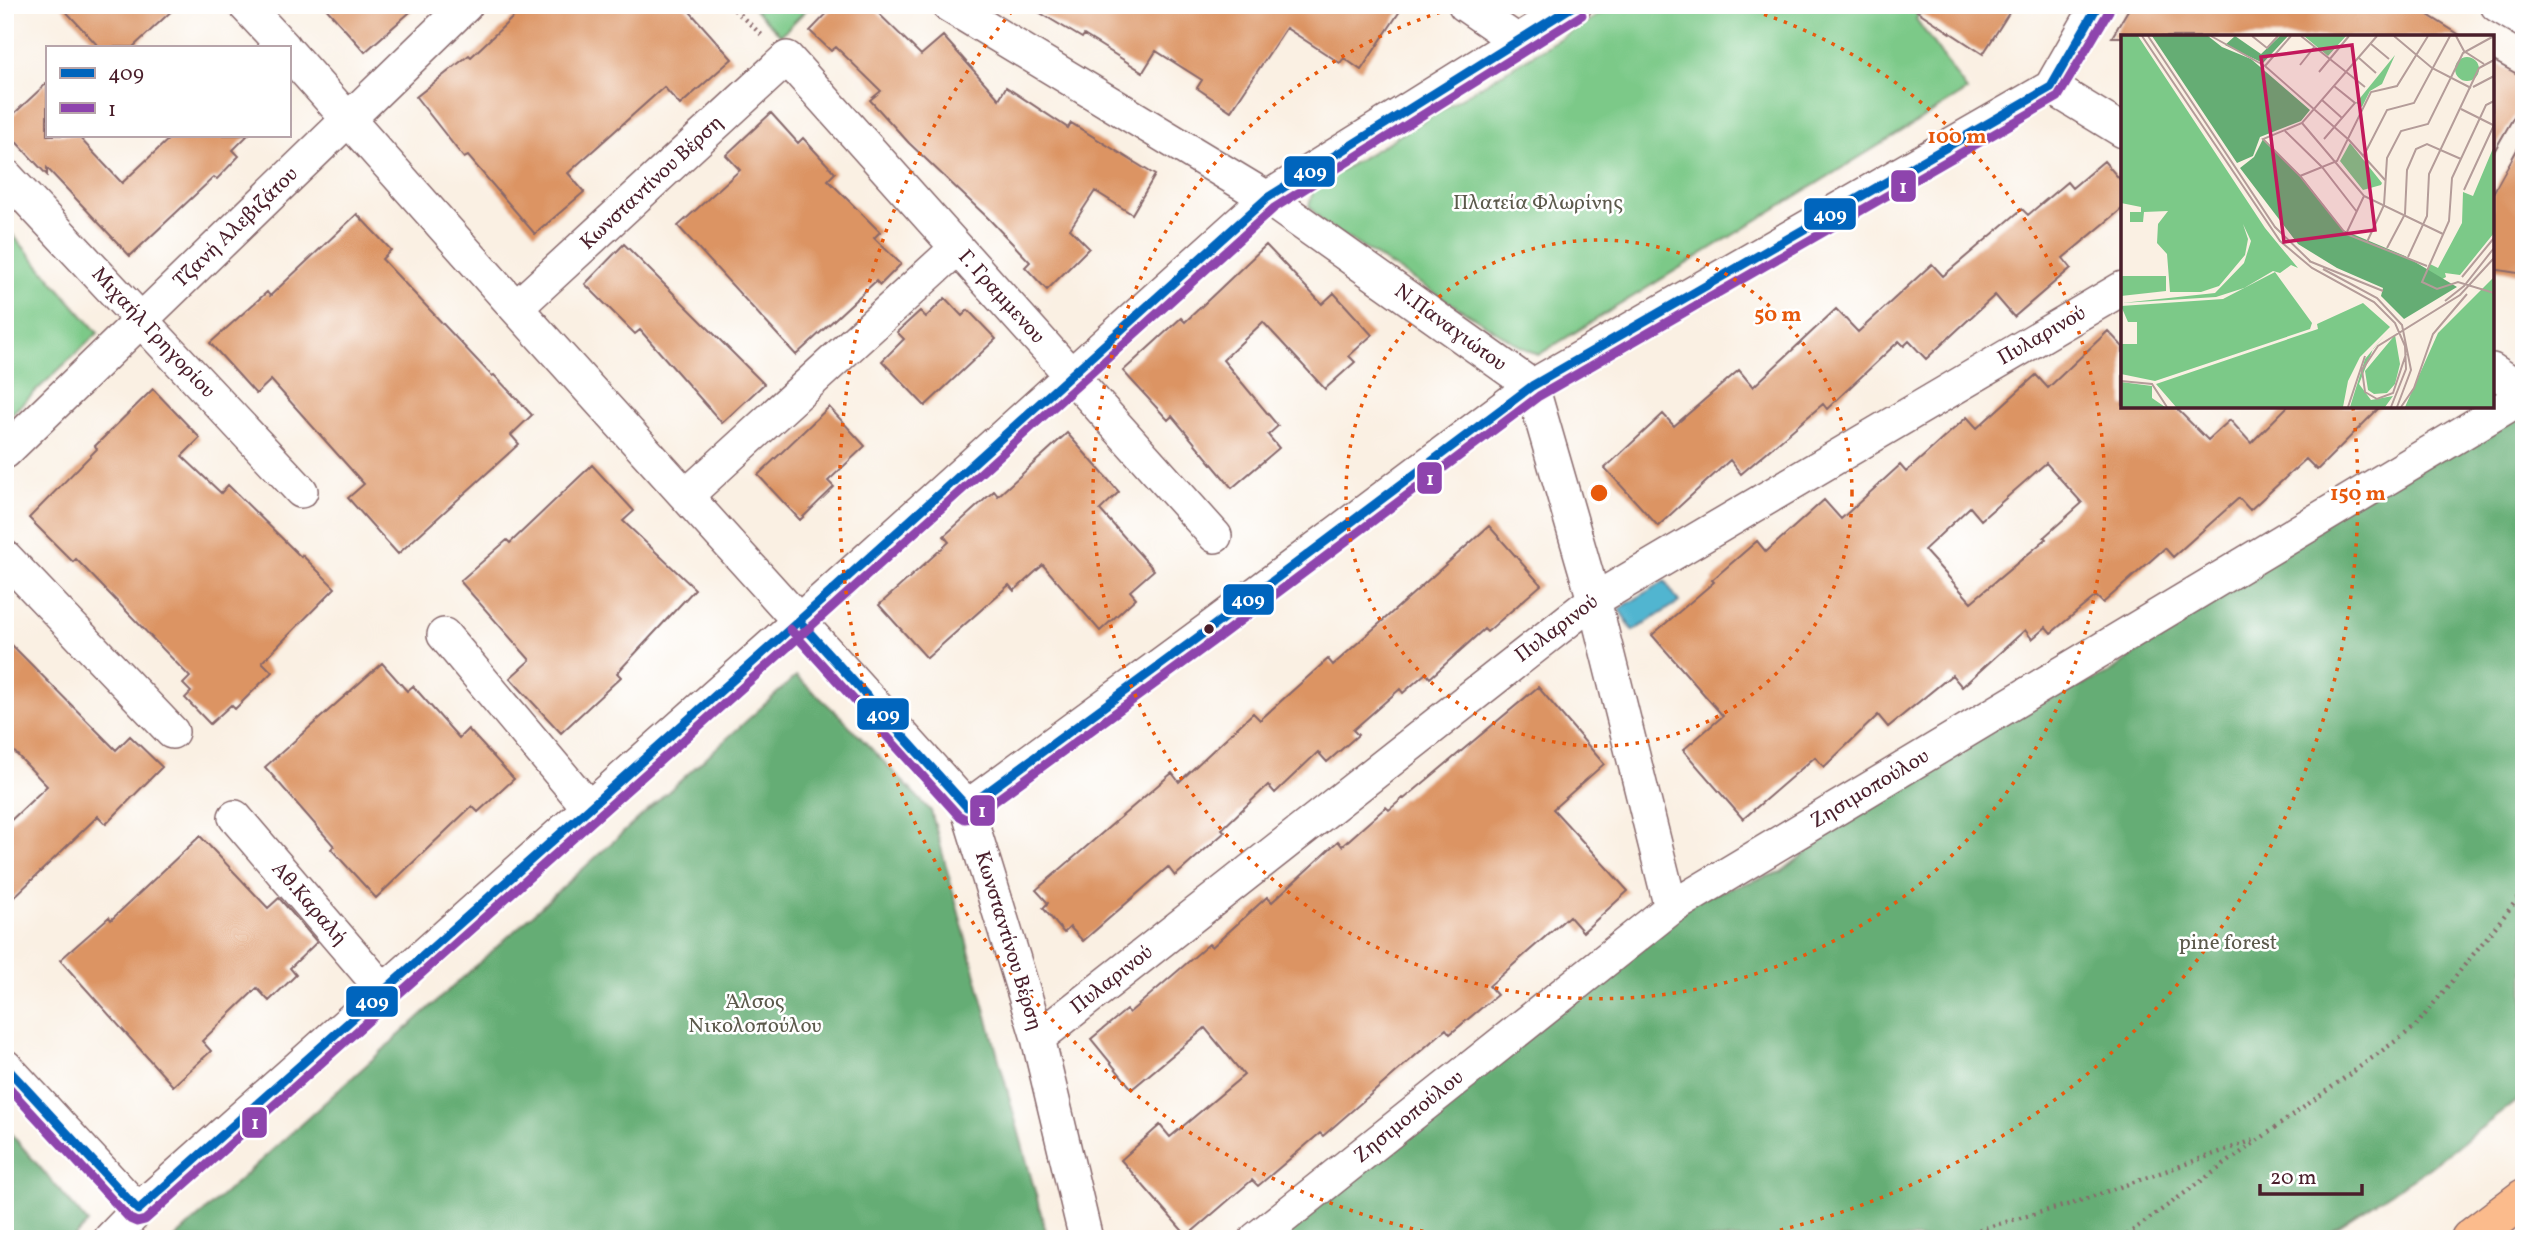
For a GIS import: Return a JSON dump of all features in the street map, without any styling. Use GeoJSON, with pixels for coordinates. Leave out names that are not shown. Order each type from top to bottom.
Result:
{"type":"FeatureCollection","features":[{"type":"Feature","properties":{"kind":"main road"},"geometry":{"type":"LineString","coordinates":[[2470,1239],[2524,1198]]}},
{"type":"Feature","properties":{"kind":"street"},"geometry":{"type":"LineString","coordinates":[[245,5],[283,46]]}},
{"type":"Feature","properties":{"kind":"street","name":"Τζανή Αλεβιζάτου"},"geometry":{"type":"LineString","coordinates":[[5,452],[466,5]]}},
{"type":"Feature","properties":{"kind":"street","name":"Ν.Παναγιώτου"},"geometry":{"type":"LineString","coordinates":[[948,5],[1267,198],[1532,386]]}},
{"type":"Feature","properties":{"kind":"street"},"geometry":{"type":"LineString","coordinates":[[1465,5],[1517,40]]}},
{"type":"Feature","properties":{"kind":"street"},"geometry":{"type":"LineString","coordinates":[[110,1239],[138,1210],[799,621],[1267,198],[1575,5]]}},
{"type":"Feature","properties":{"kind":"street"},"geometry":{"type":"LineString","coordinates":[[967,807],[1532,386],[2050,87],[2098,5]]}},
{"type":"Feature","properties":{"kind":"street"},"geometry":{"type":"LineString","coordinates":[[2497,5],[2524,21]]}},
{"type":"Feature","properties":{"kind":"street","name":"Κωνσταντίνου Βέρση"},"geometry":{"type":"LineString","coordinates":[[290,54],[967,807],[1038,1038],[1086,1239]]}},
{"type":"Feature","properties":{"kind":"street","name":"Κωνσταντίνου Βέρση"},"geometry":{"type":"LineString","coordinates":[[516,308],[787,58]]}},
{"type":"Feature","properties":{"kind":"street","name":"Γ. Γραμμενου"},"geometry":{"type":"LineString","coordinates":[[787,58],[1215,536]]}},
{"type":"Feature","properties":{"kind":"street"},"geometry":{"type":"LineString","coordinates":[[2050,87],[2121,130]]}},
{"type":"Feature","properties":{"kind":"street","name":"Μιχαήλ Γρηγορίου"},"geometry":{"type":"LineString","coordinates":[[5,175],[301,491]]}},
{"type":"Feature","properties":{"kind":"street"},"geometry":{"type":"LineString","coordinates":[[686,496],[957,248]]}},
{"type":"Feature","properties":{"kind":"street","name":"Πυλαρινού"},"geometry":{"type":"LineString","coordinates":[[1038,1038],[1594,600],[2121,289]]}},
{"type":"Feature","properties":{"kind":"street"},"geometry":{"type":"LineString","coordinates":[[2494,371],[2524,393]]}},
{"type":"Feature","properties":{"kind":"street"},"geometry":{"type":"LineString","coordinates":[[1532,386],[1594,600],[1671,908]]}},
{"type":"Feature","properties":{"kind":"street","name":"Ζησιμοπούλου"},"geometry":{"type":"LineString","coordinates":[[1256,1239],[1671,908],[2524,393]]}},
{"type":"Feature","properties":{"kind":"street"},"geometry":{"type":"LineString","coordinates":[[5,557],[172,732]]}},
{"type":"Feature","properties":{"kind":"street"},"geometry":{"type":"LineString","coordinates":[[444,635],[589,808]]}},
{"type":"Feature","properties":{"kind":"street","name":"Αθ.Καραλή"},"geometry":{"type":"LineString","coordinates":[[235,817],[384,991]]}},
{"type":"Feature","properties":{"kind":"street"},"geometry":{"type":"LineString","coordinates":[[5,1066],[138,1210]]}},
{"type":"Feature","properties":{"kind":"path"},"geometry":{"type":"LineString","coordinates":[[729,5],[787,58]]}},
{"type":"Feature","properties":{"kind":"path"},"geometry":{"type":"LineString","coordinates":[[2121,1239],[2415,1027],[2524,891]]}},
{"type":"Feature","properties":{"kind":"path"},"geometry":{"type":"LineString","coordinates":[[1945,1239],[2074,1203],[2262,1137]]}},
{"type":"Feature","properties":{"kind":"green space"},"geometry":{"type":"Polygon","coordinates":[[[750,5],[811,5],[781,35],[750,5]]]}},
{"type":"Feature","properties":{"kind":"green space","name":"Πλατεία Φλωρίνης"},"geometry":{"type":"Polygon","coordinates":[[[1615,5],[1925,5],[1916,19],[1967,91],[1538,355],[1323,223],[1309,206],[1314,187],[1615,5]]]}},
{"type":"Feature","properties":{"kind":"green space"},"geometry":{"type":"Polygon","coordinates":[[[5,226],[98,333],[5,420],[5,226]]]}},
{"type":"Feature","properties":{"kind":"green space","name":"pine forest"},"geometry":{"type":"Polygon","coordinates":[[[2524,373],[2524,1095],[2429,1168],[2319,1239],[1257,1239],[1674,906],[1781,872],[1948,743],[2110,673],[2303,529],[2476,425],[2524,373]]]}},
{"type":"Feature","properties":{"kind":"green space","name":"Άλσος Νικολοπούλου"},"geometry":{"type":"Polygon","coordinates":[[[796,676],[839,715],[931,811],[1048,1239],[174,1239],[796,676]]]}},
{"type":"Feature","properties":{"kind":"green space"},"geometry":{"type":"Polygon","coordinates":[[[5,1127],[88,1223],[72,1239],[5,1239],[5,1127]]]}},
{"type":"Feature","properties":{"kind":"water"},"geometry":{"type":"Polygon","coordinates":[[[1665,581],[1679,602],[1633,631],[1619,609],[1665,581]]]}},
{"type":"Feature","properties":{"kind":"building"},"geometry":{"type":"Polygon","coordinates":[[[60,5],[178,5],[134,46],[98,46],[60,5]]]}},
{"type":"Feature","properties":{"kind":"building"},"geometry":{"type":"Polygon","coordinates":[[[323,5],[418,5],[365,52],[323,5]]]}},
{"type":"Feature","properties":{"kind":"building"},"geometry":{"type":"Polygon","coordinates":[[[526,5],[684,5],[732,59],[680,105],[664,87],[568,173],[584,192],[535,234],[468,156],[464,158],[416,97],[469,55],[471,57],[526,5]]]}},
{"type":"Feature","properties":{"kind":"building"},"geometry":{"type":"Polygon","coordinates":[[[835,5],[870,5],[921,55],[943,36],[999,99],[1006,87],[1068,128],[1071,123],[1155,175],[1132,214],[1095,191],[1070,229],[1089,248],[1047,290],[1025,267],[1030,262],[909,143],[870,100],[881,91],[836,47],[831,51],[810,31],[835,5]]]}},
{"type":"Feature","properties":{"kind":"building"},"geometry":{"type":"Polygon","coordinates":[[[1027,5],[1404,5],[1361,70],[1344,58],[1340,63],[1286,28],[1231,111],[1197,88],[1202,80],[1156,51],[1143,72],[1084,35],[1082,38],[1027,5]]]}},
{"type":"Feature","properties":{"kind":"building"},"geometry":{"type":"Polygon","coordinates":[[[1908,5],[2014,5],[1983,54],[1908,5]]]}},
{"type":"Feature","properties":{"kind":"building"},"geometry":{"type":"Polygon","coordinates":[[[2131,5],[2412,5],[2460,35],[2121,35],[2112,37],[2131,5]]]}},
{"type":"Feature","properties":{"kind":"building"},"geometry":{"type":"Polygon","coordinates":[[[2494,61],[2524,78],[2524,99],[2494,152],[2494,61]]]}},
{"type":"Feature","properties":{"kind":"building"},"geometry":{"type":"Polygon","coordinates":[[[46,84],[46,136],[78,136],[122,183],[172,136],[247,136],[233,150],[239,156],[217,179],[214,177],[130,256],[47,168],[47,175],[5,130],[5,122],[46,84]]]}},
{"type":"Feature","properties":{"kind":"building"},"geometry":{"type":"Polygon","coordinates":[[[771,113],[798,143],[803,138],[835,173],[828,180],[880,232],[874,238],[901,264],[880,285],[876,281],[796,355],[678,226],[740,170],[726,155],[771,113]]]}},
{"type":"Feature","properties":{"kind":"building"},"geometry":{"type":"Polygon","coordinates":[[[2524,137],[2524,274],[2494,269],[2494,191],[2524,137]]]}},
{"type":"Feature","properties":{"kind":"building"},"geometry":{"type":"Polygon","coordinates":[[[2104,161],[2121,181],[2121,210],[2063,258],[2071,268],[2014,317],[1995,295],[1926,359],[1909,341],[1904,346],[1899,341],[1827,409],[1823,404],[1741,474],[1730,460],[1658,526],[1605,468],[1663,414],[1674,426],[1739,370],[1753,387],[1836,309],[1858,332],[1932,264],[1943,276],[2022,209],[2028,215],[2067,182],[2072,188],[2104,161]]]}},
{"type":"Feature","properties":{"kind":"building"},"geometry":{"type":"Polygon","coordinates":[[[357,214],[391,250],[382,259],[532,415],[511,435],[519,444],[398,554],[348,498],[364,484],[271,380],[256,394],[210,343],[267,292],[270,296],[357,214]]]}},
{"type":"Feature","properties":{"kind":"building"},"geometry":{"type":"Polygon","coordinates":[[[624,244],[764,384],[722,423],[640,330],[635,334],[585,284],[624,244]]]}},
{"type":"Feature","properties":{"kind":"building"},"geometry":{"type":"Polygon","coordinates":[[[1266,245],[1322,304],[1334,293],[1372,335],[1349,356],[1355,362],[1325,389],[1263,322],[1223,360],[1278,426],[1268,435],[1279,448],[1232,488],[1172,416],[1168,420],[1123,371],[1181,318],[1185,322],[1266,245]]]}},
{"type":"Feature","properties":{"kind":"building"},"geometry":{"type":"Polygon","coordinates":[[[945,298],[962,316],[968,310],[996,339],[925,406],[882,361],[904,339],[897,332],[920,311],[926,317],[945,298]]]}},
{"type":"Feature","properties":{"kind":"building"},"geometry":{"type":"Polygon","coordinates":[[[2108,331],[2121,345],[2121,408],[2176,408],[2208,440],[2230,420],[2251,443],[2286,408],[2379,408],[2317,470],[2306,459],[2250,510],[2239,498],[2173,557],[2165,548],[2103,603],[2096,596],[2051,633],[2046,627],[2032,639],[2025,630],[1962,687],[1952,675],[1888,727],[1878,715],[1824,767],[1815,757],[1743,819],[1683,750],[1723,716],[1652,635],[1757,541],[1766,552],[1824,500],[1841,519],[1900,465],[1906,472],[1967,417],[1977,428],[2036,375],[2048,388],[2108,331]],[[2046,463],[1981,520],[1970,507],[1924,550],[1971,602],[2046,539],[2044,537],[2082,503],[2046,463]]]}},
{"type":"Feature","properties":{"kind":"building"},"geometry":{"type":"Polygon","coordinates":[[[153,389],[200,438],[182,456],[221,493],[228,485],[335,588],[262,662],[272,672],[235,709],[231,705],[210,724],[185,698],[191,692],[183,684],[190,677],[76,559],[73,562],[29,518],[97,449],[95,446],[153,389]]]}},
{"type":"Feature","properties":{"kind":"building"},"geometry":{"type":"Polygon","coordinates":[[[829,407],[865,446],[828,481],[834,487],[800,520],[758,475],[829,407]]]}},
{"type":"Feature","properties":{"kind":"building"},"geometry":{"type":"Polygon","coordinates":[[[1067,433],[1119,492],[1100,510],[1154,570],[1130,591],[1136,598],[1100,631],[1043,565],[1014,591],[1009,585],[927,658],[879,605],[949,542],[944,536],[994,491],[998,496],[1067,433]]]}},
{"type":"Feature","properties":{"kind":"building"},"geometry":{"type":"Polygon","coordinates":[[[592,465],[634,511],[623,521],[695,589],[617,673],[621,677],[561,733],[510,678],[530,660],[460,581],[507,540],[510,543],[592,465]]]}},
{"type":"Feature","properties":{"kind":"building"},"geometry":{"type":"Polygon","coordinates":[[[1489,526],[1541,585],[1487,632],[1484,629],[1430,678],[1426,673],[1403,693],[1400,689],[1353,730],[1358,735],[1327,762],[1318,752],[1275,793],[1268,785],[1222,829],[1225,832],[1175,876],[1168,867],[1083,941],[1070,927],[1064,933],[1043,908],[1048,903],[1036,890],[1172,773],[1179,782],[1253,713],[1260,720],[1328,659],[1333,665],[1489,526]]]}},
{"type":"Feature","properties":{"kind":"building"},"geometry":{"type":"Polygon","coordinates":[[[5,638],[116,750],[130,736],[162,767],[106,824],[98,816],[5,906],[5,826],[47,786],[5,742],[5,638]]]}},
{"type":"Feature","properties":{"kind":"building"},"geometry":{"type":"Polygon","coordinates":[[[382,663],[407,691],[413,686],[459,738],[468,729],[514,779],[478,812],[472,806],[376,898],[331,849],[334,846],[265,767],[382,663]]]}},
{"type":"Feature","properties":{"kind":"building"},"geometry":{"type":"Polygon","coordinates":[[[1538,687],[1604,764],[1553,809],[1628,891],[1583,932],[1569,916],[1489,986],[1497,995],[1450,1034],[1446,1029],[1323,1136],[1320,1133],[1258,1186],[1252,1180],[1187,1236],[1121,1160],[1160,1125],[1170,1137],[1244,1075],[1205,1028],[1132,1089],[1091,1039],[1126,1010],[1129,1013],[1209,944],[1212,947],[1267,897],[1272,902],[1338,841],[1342,846],[1386,807],[1389,810],[1404,799],[1538,687]]]}},
{"type":"Feature","properties":{"kind":"building"},"geometry":{"type":"Polygon","coordinates":[[[200,836],[268,908],[279,898],[317,942],[290,968],[296,975],[269,1001],[257,988],[202,1041],[211,1051],[173,1086],[60,960],[109,917],[111,920],[200,836]]]}},
{"type":"Feature","properties":{"kind":"transit line","name":"409"},"geometry":{"type":"LineString","coordinates":[[138,1210],[781,637],[1267,198],[1575,5]]}},
{"type":"Feature","properties":{"kind":"transit line","name":"409"},"geometry":{"type":"LineString","coordinates":[[967,807],[1532,386],[2051,87],[2098,5]]}},
{"type":"Feature","properties":{"kind":"transit line","name":"1"},"geometry":{"type":"LineString","coordinates":[[790,629],[958,815],[965,819],[972,818],[1539,396],[2058,97],[2109,11]]}},
{"type":"Feature","properties":{"kind":"transit line","name":"1"},"geometry":{"type":"LineString","coordinates":[[5,1084],[130,1219],[137,1222],[145,1220],[789,646],[1274,208],[1582,15]]}},
{"type":"Feature","properties":{"kind":"transit line","name":"409"},"geometry":{"type":"LineString","coordinates":[[799,621],[967,807]]}},
{"type":"Feature","properties":{"kind":"transit line","name":"409"},"geometry":{"type":"LineString","coordinates":[[5,1066],[138,1210]]}}]}
